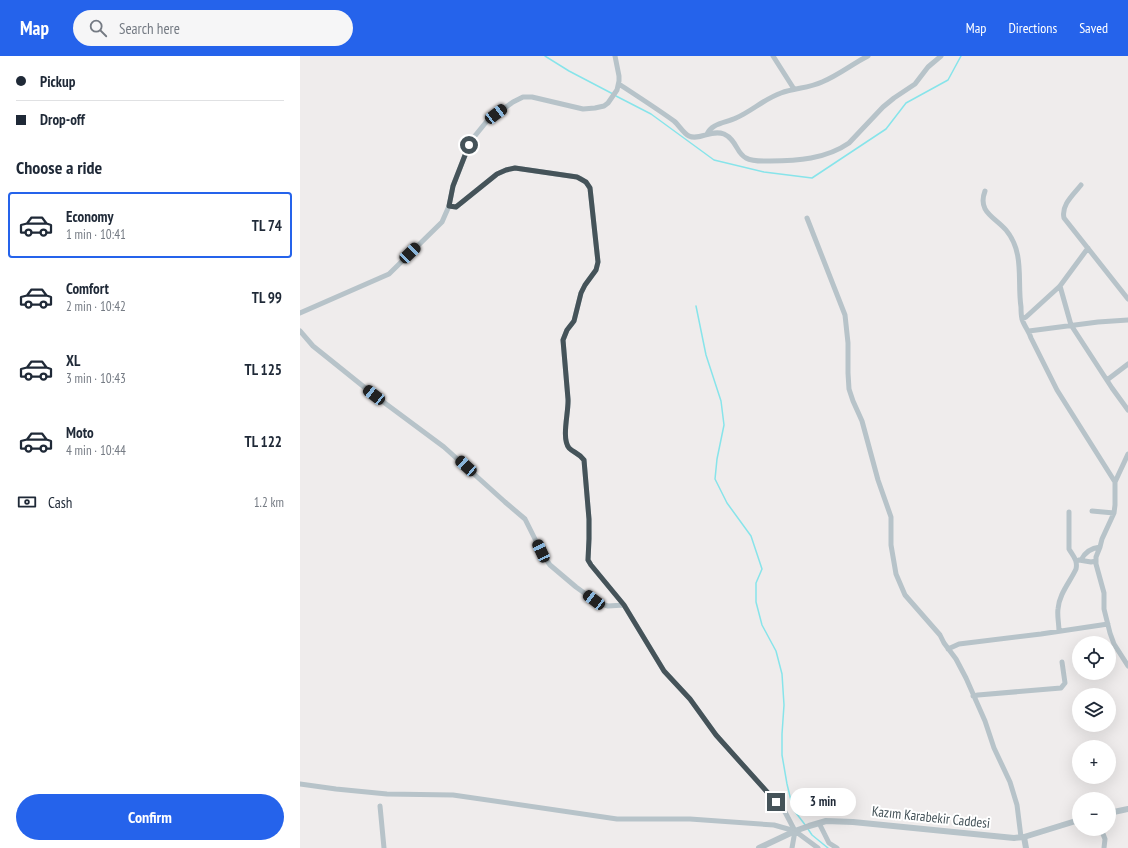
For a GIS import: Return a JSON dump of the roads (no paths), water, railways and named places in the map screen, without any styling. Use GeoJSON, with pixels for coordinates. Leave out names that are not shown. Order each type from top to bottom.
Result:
{"type":"FeatureCollection","features":[{"type":"Feature","properties":{"kind":"street"},"geometry":{"type":"LineString","coordinates":[[300,313],[389,274],[442,222],[451,206],[453,186],[469,145],[488,121],[513,102],[523,97],[532,97],[577,108],[589,109],[604,106],[610,101],[619,84],[615,56]]}},
{"type":"Feature","properties":{"kind":"street"},"geometry":{"type":"LineString","coordinates":[[773,56],[794,89]]}},
{"type":"Feature","properties":{"kind":"street"},"geometry":{"type":"LineString","coordinates":[[708,134],[714,126],[735,118],[769,98],[783,92],[815,85],[829,79],[868,56]]}},
{"type":"Feature","properties":{"kind":"street"},"geometry":{"type":"LineString","coordinates":[[619,84],[675,122],[689,136],[694,137],[717,133],[728,136],[734,142],[742,155],[753,160],[804,160],[838,150],[848,143],[880,110],[894,98],[915,84],[928,67],[941,56]]}},
{"type":"Feature","properties":{"kind":"street"},"geometry":{"type":"LineString","coordinates":[[451,206],[497,174],[515,168],[577,177],[586,182],[590,188],[598,262],[596,270],[581,293],[574,321],[567,330],[563,340],[568,399],[566,417],[567,443],[569,447],[580,454],[584,460],[589,519],[588,560],[624,605],[664,671],[690,699],[716,735],[785,812],[794,831],[792,848]]}},
{"type":"Feature","properties":{"kind":"street"},"geometry":{"type":"LineString","coordinates":[[1081,185],[1065,205],[1063,210],[1065,220],[1128,299]]}},
{"type":"Feature","properties":{"kind":"street"},"geometry":{"type":"LineString","coordinates":[[985,191],[983,201],[984,208],[1007,232],[1014,243],[1018,256],[1020,268],[1022,319],[1056,390],[1116,482]]}},
{"type":"Feature","properties":{"kind":"street"},"geometry":{"type":"LineString","coordinates":[[807,218],[845,315],[848,343],[849,389],[862,421],[874,466],[891,517],[891,545],[896,574],[905,595],[940,635],[959,666],[974,696],[985,721],[994,748],[1010,782],[1018,813],[1022,837],[1026,848]]}},
{"type":"Feature","properties":{"kind":"street"},"geometry":{"type":"LineString","coordinates":[[1022,319],[1060,286],[1088,248]]}},
{"type":"Feature","properties":{"kind":"street"},"geometry":{"type":"LineString","coordinates":[[1060,286],[1071,325],[1128,410]]}},
{"type":"Feature","properties":{"kind":"street"},"geometry":{"type":"LineString","coordinates":[[1029,332],[1071,325],[1128,320]]}},
{"type":"Feature","properties":{"kind":"street"},"geometry":{"type":"LineString","coordinates":[[300,331],[313,346],[374,395],[444,447],[525,519],[541,551],[550,565],[576,587],[601,604],[608,606],[624,605]]}},
{"type":"Feature","properties":{"kind":"street"},"geometry":{"type":"LineString","coordinates":[[1107,380],[1128,364]]}},
{"type":"Feature","properties":{"kind":"street"},"geometry":{"type":"LineString","coordinates":[[1128,454],[1116,482],[1114,513],[1102,539],[1096,557],[1104,593],[1104,609],[1110,634],[1114,644],[1128,666]]}},
{"type":"Feature","properties":{"kind":"street"},"geometry":{"type":"LineString","coordinates":[[1092,511],[1114,513]]}},
{"type":"Feature","properties":{"kind":"street"},"geometry":{"type":"LineString","coordinates":[[1069,512],[1069,548],[1079,560],[1091,562],[1096,561]]}},
{"type":"Feature","properties":{"kind":"street"},"geometry":{"type":"LineString","coordinates":[[1059,631],[1057,610],[1063,592],[1076,569],[1079,560],[1088,551],[1100,547]]}},
{"type":"Feature","properties":{"kind":"street"},"geometry":{"type":"LineString","coordinates":[[948,649],[959,644],[1108,624]]}},
{"type":"Feature","properties":{"kind":"street"},"geometry":{"type":"LineString","coordinates":[[974,696],[1061,688],[1065,683],[1062,662]]}},
{"type":"Feature","properties":{"kind":"street"},"geometry":{"type":"LineString","coordinates":[[300,784],[380,793],[453,795],[617,819],[690,819],[774,824],[794,831],[818,848]]}},
{"type":"Feature","properties":{"kind":"street"},"geometry":{"type":"LineString","coordinates":[[380,806],[384,848]]}},
{"type":"Feature","properties":{"kind":"street"},"geometry":{"type":"LineString","coordinates":[[1116,811],[1128,808]]}},
{"type":"Feature","properties":{"kind":"street","name":"Kazım Karabekir Caddesi"},"geometry":{"type":"LineString","coordinates":[[759,848],[794,831],[826,821],[853,822],[1014,838],[1072,822]]}},
{"type":"Feature","properties":{"kind":"street"},"geometry":{"type":"LineString","coordinates":[[819,824],[829,843],[837,848]]}},
{"type":"Feature","properties":{"kind":"street"},"geometry":{"type":"LineString","coordinates":[[1104,836],[1104,848]]}},
{"type":"Feature","properties":{"kind":"waterway"},"geometry":{"type":"LineString","coordinates":[[545,56],[569,71],[613,94]]}},
{"type":"Feature","properties":{"kind":"waterway"},"geometry":{"type":"LineString","coordinates":[[616,96],[651,114],[714,160],[764,172],[812,178],[886,129],[906,103],[948,80],[961,56]]}},
{"type":"Feature","properties":{"kind":"waterway"},"geometry":{"type":"LineString","coordinates":[[696,306],[706,355],[721,401],[724,425],[717,459],[715,479],[727,503],[751,536],[762,569],[756,583],[756,602],[762,625],[776,651],[782,674],[784,705],[782,755],[793,809],[806,826]]}},
{"type":"Feature","properties":{"kind":"waterway"},"geometry":{"type":"LineString","coordinates":[[808,829],[812,835],[828,848]]}}]}
